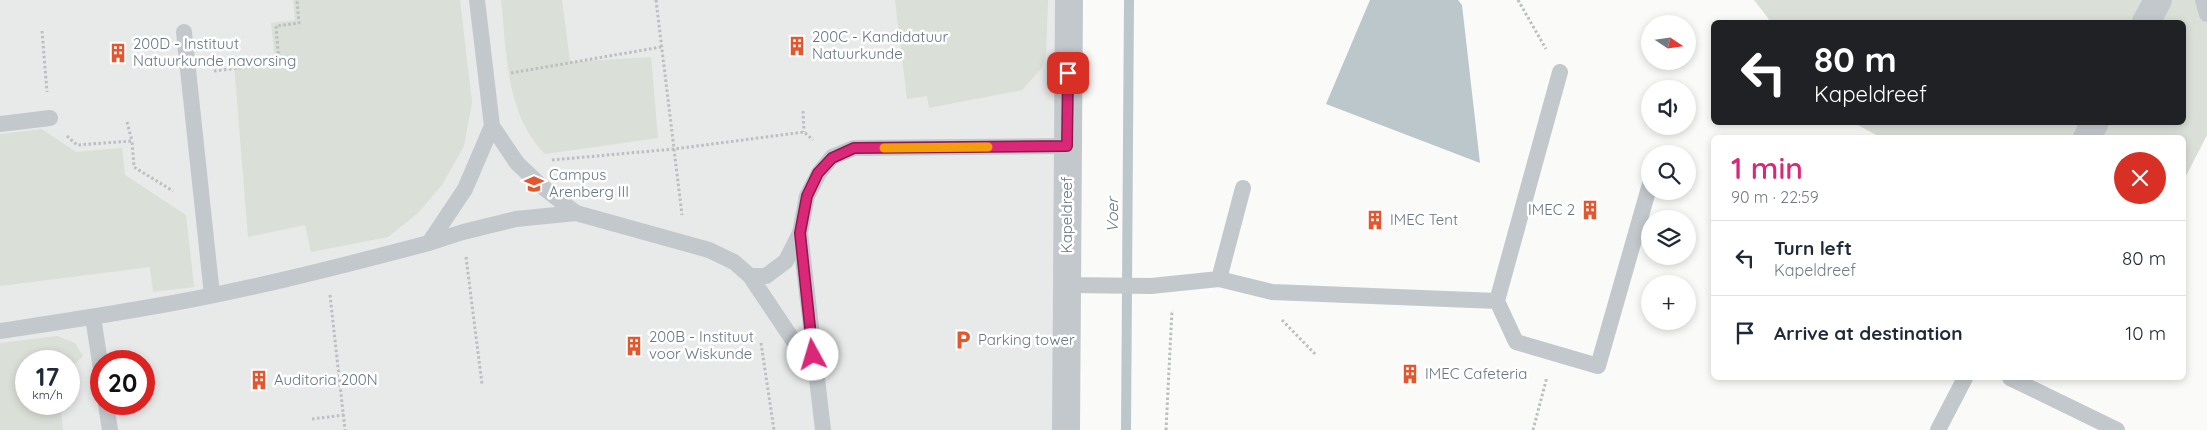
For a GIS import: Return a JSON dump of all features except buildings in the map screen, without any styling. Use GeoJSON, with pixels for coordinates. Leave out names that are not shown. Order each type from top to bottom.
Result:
{"type":"FeatureCollection","features":[{"type":"Feature","properties":{"kind":"street","name":"Kapeldreef"},"geometry":{"type":"LineString","coordinates":[[1066,430],[1069,0]]}},
{"type":"Feature","properties":{"kind":"street"},"geometry":{"type":"LineString","coordinates":[[2147,20],[2158,0]]}},
{"type":"Feature","properties":{"kind":"lane"},"geometry":{"type":"LineString","coordinates":[[478,0],[492,126],[517,163],[540,185],[576,213]]}},
{"type":"Feature","properties":{"kind":"lane"},"geometry":{"type":"LineString","coordinates":[[2202,0],[2207,14]]}},
{"type":"Feature","properties":{"kind":"lane"},"geometry":{"type":"LineString","coordinates":[[184,32],[212,294]]}},
{"type":"Feature","properties":{"kind":"lane"},"geometry":{"type":"LineString","coordinates":[[1560,72],[1497,301],[1516,342],[1598,366],[1645,200]]}},
{"type":"Feature","properties":{"kind":"lane"},"geometry":{"type":"LineString","coordinates":[[0,124],[50,118]]}},
{"type":"Feature","properties":{"kind":"lane"},"geometry":{"type":"LineString","coordinates":[[429,243],[464,189],[492,126]]}},
{"type":"Feature","properties":{"kind":"lane"},"geometry":{"type":"LineString","coordinates":[[750,276],[766,276],[786,261],[800,233],[807,196],[818,173],[832,158],[854,148],[1067,146]]}},
{"type":"Feature","properties":{"kind":"lane"},"geometry":{"type":"LineString","coordinates":[[1219,279],[1243,188]]}},
{"type":"Feature","properties":{"kind":"lane"},"geometry":{"type":"LineString","coordinates":[[0,331],[93,317],[212,294],[327,270],[516,219],[576,213],[709,250],[734,262],[750,276],[815,373]]}},
{"type":"Feature","properties":{"kind":"lane"},"geometry":{"type":"LineString","coordinates":[[800,233],[823,430]]}},
{"type":"Feature","properties":{"kind":"lane"},"geometry":{"type":"LineString","coordinates":[[1067,285],[1150,286],[1219,279],[1272,292],[1497,301]]}},
{"type":"Feature","properties":{"kind":"lane"},"geometry":{"type":"LineString","coordinates":[[93,317],[98,350]]}},
{"type":"Feature","properties":{"kind":"lane"},"geometry":{"type":"LineString","coordinates":[[1938,430],[1964,380]]}},
{"type":"Feature","properties":{"kind":"lane"},"geometry":{"type":"LineString","coordinates":[[2014,380],[2117,430]]}},
{"type":"Feature","properties":{"kind":"lane"},"geometry":{"type":"LineString","coordinates":[[108,415],[110,430]]}},
{"type":"Feature","properties":{"kind":"path"},"geometry":{"type":"LineString","coordinates":[[188,73],[279,63],[276,26],[300,23],[297,0]]}},
{"type":"Feature","properties":{"kind":"path"},"geometry":{"type":"LineString","coordinates":[[656,0],[686,243]]}},
{"type":"Feature","properties":{"kind":"path"},"geometry":{"type":"LineString","coordinates":[[1518,0],[1560,72]]}},
{"type":"Feature","properties":{"kind":"path"},"geometry":{"type":"LineString","coordinates":[[42,31],[50,118],[77,146],[132,141]]}},
{"type":"Feature","properties":{"kind":"path"},"geometry":{"type":"LineString","coordinates":[[487,77],[661,47]]}},
{"type":"Feature","properties":{"kind":"path"},"geometry":{"type":"LineString","coordinates":[[803,111],[804,132],[832,158]]}},
{"type":"Feature","properties":{"kind":"path"},"geometry":{"type":"LineString","coordinates":[[127,122],[132,141],[134,167],[204,209]]}},
{"type":"Feature","properties":{"kind":"path"},"geometry":{"type":"LineString","coordinates":[[517,163],[674,148],[804,132]]}},
{"type":"Feature","properties":{"kind":"path"},"geometry":{"type":"LineString","coordinates":[[463,232],[482,384]]}},
{"type":"Feature","properties":{"kind":"path"},"geometry":{"type":"LineString","coordinates":[[327,270],[345,430]]}},
{"type":"Feature","properties":{"kind":"path"},"geometry":{"type":"LineString","coordinates":[[1166,430],[1173,284]]}},
{"type":"Feature","properties":{"kind":"path"},"geometry":{"type":"LineString","coordinates":[[760,334],[774,430]]}},
{"type":"Feature","properties":{"kind":"path"},"geometry":{"type":"LineString","coordinates":[[1533,430],[1547,376],[1542,350]]}},
{"type":"Feature","properties":{"kind":"path"},"geometry":{"type":"LineString","coordinates":[[312,419],[344,415]]}},
{"type":"Feature","properties":{"kind":"shaded area","name":"Campus Arenberg III"},"geometry":{"type":"Polygon","coordinates":[[[0,0],[1069,0],[1066,430],[0,430],[0,0]]]}},
{"type":"Feature","properties":{"kind":"shaded area"},"geometry":{"type":"Polygon","coordinates":[[[293,0],[460,0],[472,102],[464,146],[442,185],[418,213],[388,237],[311,252],[305,225],[248,237],[234,64],[275,60],[271,23],[295,20],[293,0]]]}},
{"type":"Feature","properties":{"kind":"shaded area"},"geometry":{"type":"Polygon","coordinates":[[[501,0],[562,0],[570,62],[651,57],[658,138],[545,154],[532,138],[522,120],[515,101],[507,61],[501,0]]]}},
{"type":"Feature","properties":{"kind":"shaded area"},"geometry":{"type":"Polygon","coordinates":[[[895,0],[1048,0],[1046,53],[1042,68],[1022,90],[929,108],[927,96],[907,99],[895,0]]]}},
{"type":"Feature","properties":{"kind":"shaded area"},"geometry":{"type":"Polygon","coordinates":[[[1370,0],[1458,0],[1462,5],[1480,163],[1326,104],[1370,0]]]}},
{"type":"Feature","properties":{"kind":"shaded area"},"geometry":{"type":"Polygon","coordinates":[[[1754,0],[2207,0],[2207,135],[2186,176],[2186,135],[1876,135],[1858,125],[2186,125],[2186,20],[1769,20],[1754,0]]]}},
{"type":"Feature","properties":{"kind":"shaded area"},"geometry":{"type":"Polygon","coordinates":[[[42,129],[76,152],[122,148],[125,175],[186,215],[194,287],[153,292],[150,267],[0,286],[0,134],[42,129]]]}},
{"type":"Feature","properties":{"kind":"shaded area"},"geometry":{"type":"Polygon","coordinates":[[[57,336],[75,343],[79,350],[15,350],[15,415],[61,415],[63,430],[0,430],[0,343],[57,336]]]}},
{"type":"Feature","properties":{"kind":"waterway","name":"Voer"},"geometry":{"type":"LineString","coordinates":[[1126,430],[1129,0]]}},
{"type":"Feature","properties":{"kind":"slow traffic"},"geometry":{"type":"LineString","coordinates":[[884,148],[988,147]]}},
{"type":"Feature","properties":{"kind":"place","name":"200C - Kandidatuur Natuurkunde"},"geometry":{"type":"Point","coordinates":[797,46]}},
{"type":"Feature","properties":{"kind":"place","name":"200D - Instituut Natuurkunde navorsing"},"geometry":{"type":"Point","coordinates":[118,53]}},
{"type":"Feature","properties":{"kind":"place","name":"Campus Arenberg III"},"geometry":{"type":"Point","coordinates":[534,184]}},
{"type":"Feature","properties":{"kind":"place","name":"IMEC 2"},"geometry":{"type":"Point","coordinates":[1590,210]}},
{"type":"Feature","properties":{"kind":"place","name":"IMEC Tent"},"geometry":{"type":"Point","coordinates":[1375,220]}},
{"type":"Feature","properties":{"kind":"place","name":"Parking tower"},"geometry":{"type":"Point","coordinates":[963,340]}},
{"type":"Feature","properties":{"kind":"place","name":"200B - Instituut voor Wiskunde"},"geometry":{"type":"Point","coordinates":[634,346]}},
{"type":"Feature","properties":{"kind":"place","name":"IMEC Cafeteria"},"geometry":{"type":"Point","coordinates":[1410,374]}},
{"type":"Feature","properties":{"kind":"place","name":"Auditoria 200N"},"geometry":{"type":"Point","coordinates":[259,380]}},
{"type":"Feature","properties":{"kind":"route"},"geometry":{"type":"LineString","coordinates":[[813,355],[800,233],[807,196],[818,173],[825,165],[832,158],[854,148],[1067,146],[1068,73]]}}]}
